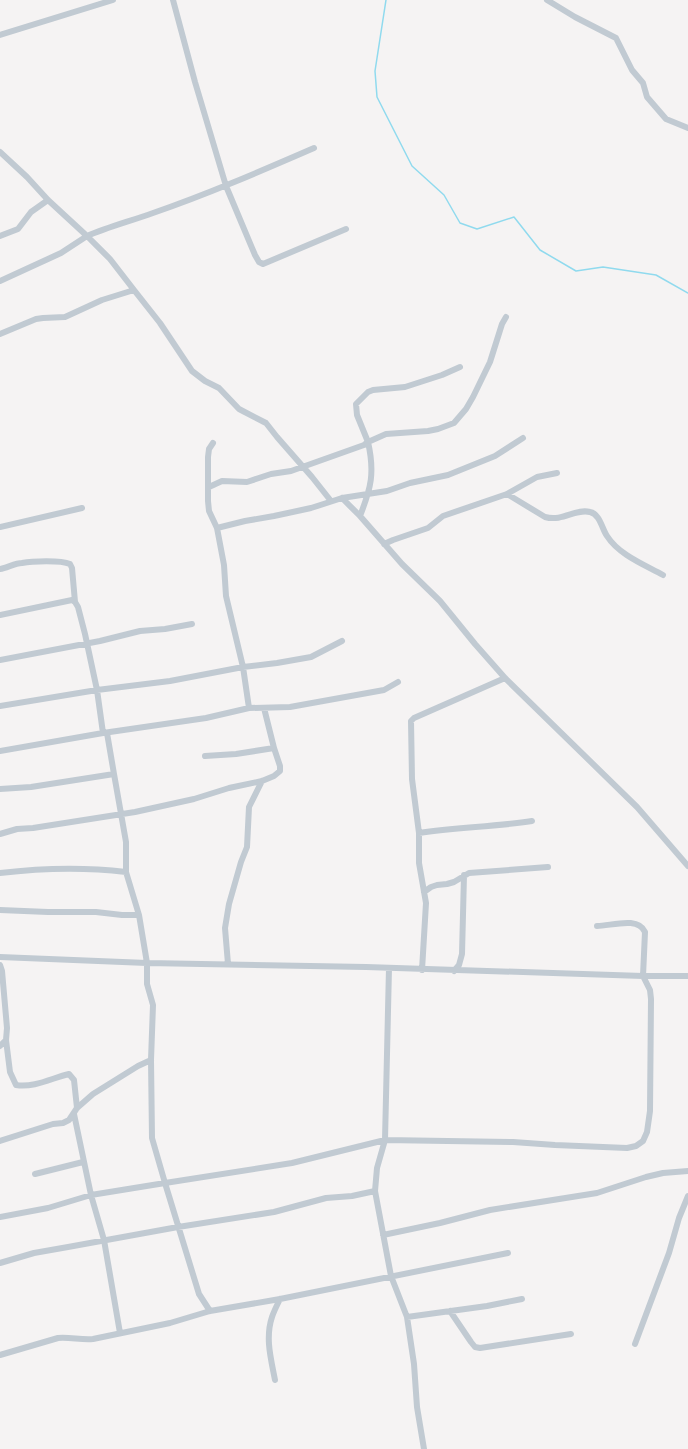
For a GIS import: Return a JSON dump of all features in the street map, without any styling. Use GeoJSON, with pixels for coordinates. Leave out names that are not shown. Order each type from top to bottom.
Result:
{"type":"FeatureCollection","features":[{"type":"Feature","properties":{"kind":"street"},"geometry":{"type":"LineString","coordinates":[[0,35],[114,0]]}},
{"type":"Feature","properties":{"kind":"street"},"geometry":{"type":"LineString","coordinates":[[173,0],[195,82],[226,186],[255,256],[259,262],[264,264],[346,229]]}},
{"type":"Feature","properties":{"kind":"street"},"geometry":{"type":"LineString","coordinates":[[547,0],[574,17],[616,38],[632,70],[643,82],[647,97],[666,119],[688,128]]}},
{"type":"Feature","properties":{"kind":"street"},"geometry":{"type":"LineString","coordinates":[[0,281],[61,253],[87,236],[103,229],[226,186],[314,148]]}},
{"type":"Feature","properties":{"kind":"street"},"geometry":{"type":"LineString","coordinates":[[0,152],[27,176],[48,200],[110,259],[164,329],[192,371],[205,381],[219,388],[239,409],[266,423],[331,501]]}},
{"type":"Feature","properties":{"kind":"street"},"geometry":{"type":"LineString","coordinates":[[0,236],[18,229],[31,212],[48,200]]}},
{"type":"Feature","properties":{"kind":"street"},"geometry":{"type":"LineString","coordinates":[[0,334],[36,319],[65,317],[102,300],[134,290]]}},
{"type":"Feature","properties":{"kind":"street"},"geometry":{"type":"LineString","coordinates":[[209,486],[222,481],[247,482],[271,474],[291,471],[386,434],[428,431],[454,423],[466,409],[473,397],[490,362],[502,324],[506,317]]}},
{"type":"Feature","properties":{"kind":"street"},"geometry":{"type":"LineString","coordinates":[[360,516],[369,494],[372,463],[368,442],[355,408],[356,404],[368,392],[373,390],[405,388],[460,367]]}},
{"type":"Feature","properties":{"kind":"street"},"geometry":{"type":"LineString","coordinates":[[217,528],[311,508],[342,498],[387,491],[410,483],[448,475],[494,456],[523,438]]}},
{"type":"Feature","properties":{"kind":"street"},"geometry":{"type":"LineString","coordinates":[[213,443],[208,457],[209,511],[217,528],[224,565],[226,596],[243,667],[249,708]]}},
{"type":"Feature","properties":{"kind":"street"},"geometry":{"type":"LineString","coordinates":[[384,544],[428,528],[443,516],[507,494],[537,476],[558,474]]}},
{"type":"Feature","properties":{"kind":"street"},"geometry":{"type":"LineString","coordinates":[[507,494],[545,517],[552,519],[559,519],[586,511],[591,512],[596,516],[608,537],[618,548],[663,575]]}},
{"type":"Feature","properties":{"kind":"street"},"geometry":{"type":"LineString","coordinates":[[342,498],[360,516],[402,564],[440,602],[505,678],[637,807],[688,866]]}},
{"type":"Feature","properties":{"kind":"street"},"geometry":{"type":"LineString","coordinates":[[0,527],[82,508]]}},
{"type":"Feature","properties":{"kind":"street"},"geometry":{"type":"LineString","coordinates":[[0,569],[22,563],[57,561],[66,562],[70,564],[72,568],[75,602],[78,607],[97,690],[114,774],[126,842],[126,872],[139,915],[147,963],[147,984],[153,1005],[151,1060],[152,1138],[199,1294],[210,1311]]}},
{"type":"Feature","properties":{"kind":"street"},"geometry":{"type":"LineString","coordinates":[[0,615],[72,600],[75,602]]}},
{"type":"Feature","properties":{"kind":"street"},"geometry":{"type":"LineString","coordinates":[[0,660],[140,631],[165,629],[192,624]]}},
{"type":"Feature","properties":{"kind":"street"},"geometry":{"type":"LineString","coordinates":[[0,706],[97,690],[170,681],[243,667],[311,657],[342,641]]}},
{"type":"Feature","properties":{"kind":"street"},"geometry":{"type":"LineString","coordinates":[[422,970],[426,903],[420,877],[419,833],[412,778],[411,721],[420,715],[505,678]]}},
{"type":"Feature","properties":{"kind":"street"},"geometry":{"type":"LineString","coordinates":[[0,751],[206,718],[249,708],[290,706],[384,690],[398,682]]}},
{"type":"Feature","properties":{"kind":"street"},"geometry":{"type":"LineString","coordinates":[[0,834],[17,829],[33,828],[120,814],[194,799],[229,788],[262,781],[274,776],[280,771],[280,766],[264,708]]}},
{"type":"Feature","properties":{"kind":"street"},"geometry":{"type":"LineString","coordinates":[[205,756],[236,754],[274,748]]}},
{"type":"Feature","properties":{"kind":"street"},"geometry":{"type":"LineString","coordinates":[[0,789],[31,787],[114,774]]}},
{"type":"Feature","properties":{"kind":"street"},"geometry":{"type":"LineString","coordinates":[[228,964],[225,928],[229,904],[241,862],[247,847],[250,807],[262,781]]}},
{"type":"Feature","properties":{"kind":"street"},"geometry":{"type":"LineString","coordinates":[[419,833],[465,827],[503,826],[532,821]]}},
{"type":"Feature","properties":{"kind":"street"},"geometry":{"type":"LineString","coordinates":[[424,892],[431,888],[454,882],[464,875],[478,871],[548,867]]}},
{"type":"Feature","properties":{"kind":"street"},"geometry":{"type":"LineString","coordinates":[[0,873],[39,870],[96,869],[126,872]]}},
{"type":"Feature","properties":{"kind":"street"},"geometry":{"type":"LineString","coordinates":[[454,971],[459,965],[462,954],[464,875]]}},
{"type":"Feature","properties":{"kind":"street"},"geometry":{"type":"LineString","coordinates":[[0,910],[96,912],[139,915]]}},
{"type":"Feature","properties":{"kind":"street"},"geometry":{"type":"LineString","coordinates":[[0,1217],[48,1208],[91,1195],[165,1182],[292,1163],[385,1140],[513,1142],[627,1148],[636,1146],[645,1136],[650,1111],[652,999],[650,990],[643,976],[645,932],[643,927],[637,924],[625,923],[597,926]]}},
{"type":"Feature","properties":{"kind":"street"},"geometry":{"type":"LineString","coordinates":[[0,956],[147,963],[688,976]]}},
{"type":"Feature","properties":{"kind":"street"},"geometry":{"type":"LineString","coordinates":[[0,965],[2,971],[7,1028],[6,1040],[10,1072],[16,1085],[25,1086],[40,1083],[69,1074],[74,1080],[77,1108]]}},
{"type":"Feature","properties":{"kind":"street"},"geometry":{"type":"LineString","coordinates":[[389,968],[385,1140],[377,1168],[375,1191],[391,1276],[407,1317],[414,1364],[417,1407],[424,1449]]}},
{"type":"Feature","properties":{"kind":"street"},"geometry":{"type":"LineString","coordinates":[[0,1046],[6,1040]]}},
{"type":"Feature","properties":{"kind":"street"},"geometry":{"type":"LineString","coordinates":[[0,1141],[69,1120],[77,1108],[93,1094],[138,1066],[151,1060]]}},
{"type":"Feature","properties":{"kind":"street"},"geometry":{"type":"LineString","coordinates":[[74,1114],[91,1195],[104,1240],[120,1333]]}},
{"type":"Feature","properties":{"kind":"street"},"geometry":{"type":"LineString","coordinates":[[35,1174],[84,1162]]}},
{"type":"Feature","properties":{"kind":"street"},"geometry":{"type":"LineString","coordinates":[[383,1235],[440,1223],[490,1210],[597,1193],[663,1173],[688,1171]]}},
{"type":"Feature","properties":{"kind":"street"},"geometry":{"type":"LineString","coordinates":[[0,1263],[34,1254],[104,1240],[274,1212],[326,1198],[352,1196],[375,1191]]}},
{"type":"Feature","properties":{"kind":"street"},"geometry":{"type":"LineString","coordinates":[[635,1344],[669,1253],[679,1218],[688,1196]]}},
{"type":"Feature","properties":{"kind":"street"},"geometry":{"type":"LineString","coordinates":[[0,1355],[58,1338],[66,1337],[83,1340],[170,1322],[210,1311],[280,1299],[508,1253]]}},
{"type":"Feature","properties":{"kind":"street"},"geometry":{"type":"LineString","coordinates":[[275,1380],[269,1352],[269,1336],[272,1317],[280,1299]]}},
{"type":"Feature","properties":{"kind":"street"},"geometry":{"type":"LineString","coordinates":[[407,1317],[486,1306],[522,1299]]}},
{"type":"Feature","properties":{"kind":"street"},"geometry":{"type":"LineString","coordinates":[[450,1311],[475,1347],[480,1348],[571,1334]]}},
{"type":"Feature","properties":{"kind":"waterway"},"geometry":{"type":"LineString","coordinates":[[386,0],[375,71],[377,97],[412,166],[444,195],[460,223],[477,229],[514,217],[540,250],[576,271],[603,267],[656,275],[688,293]]}}]}
